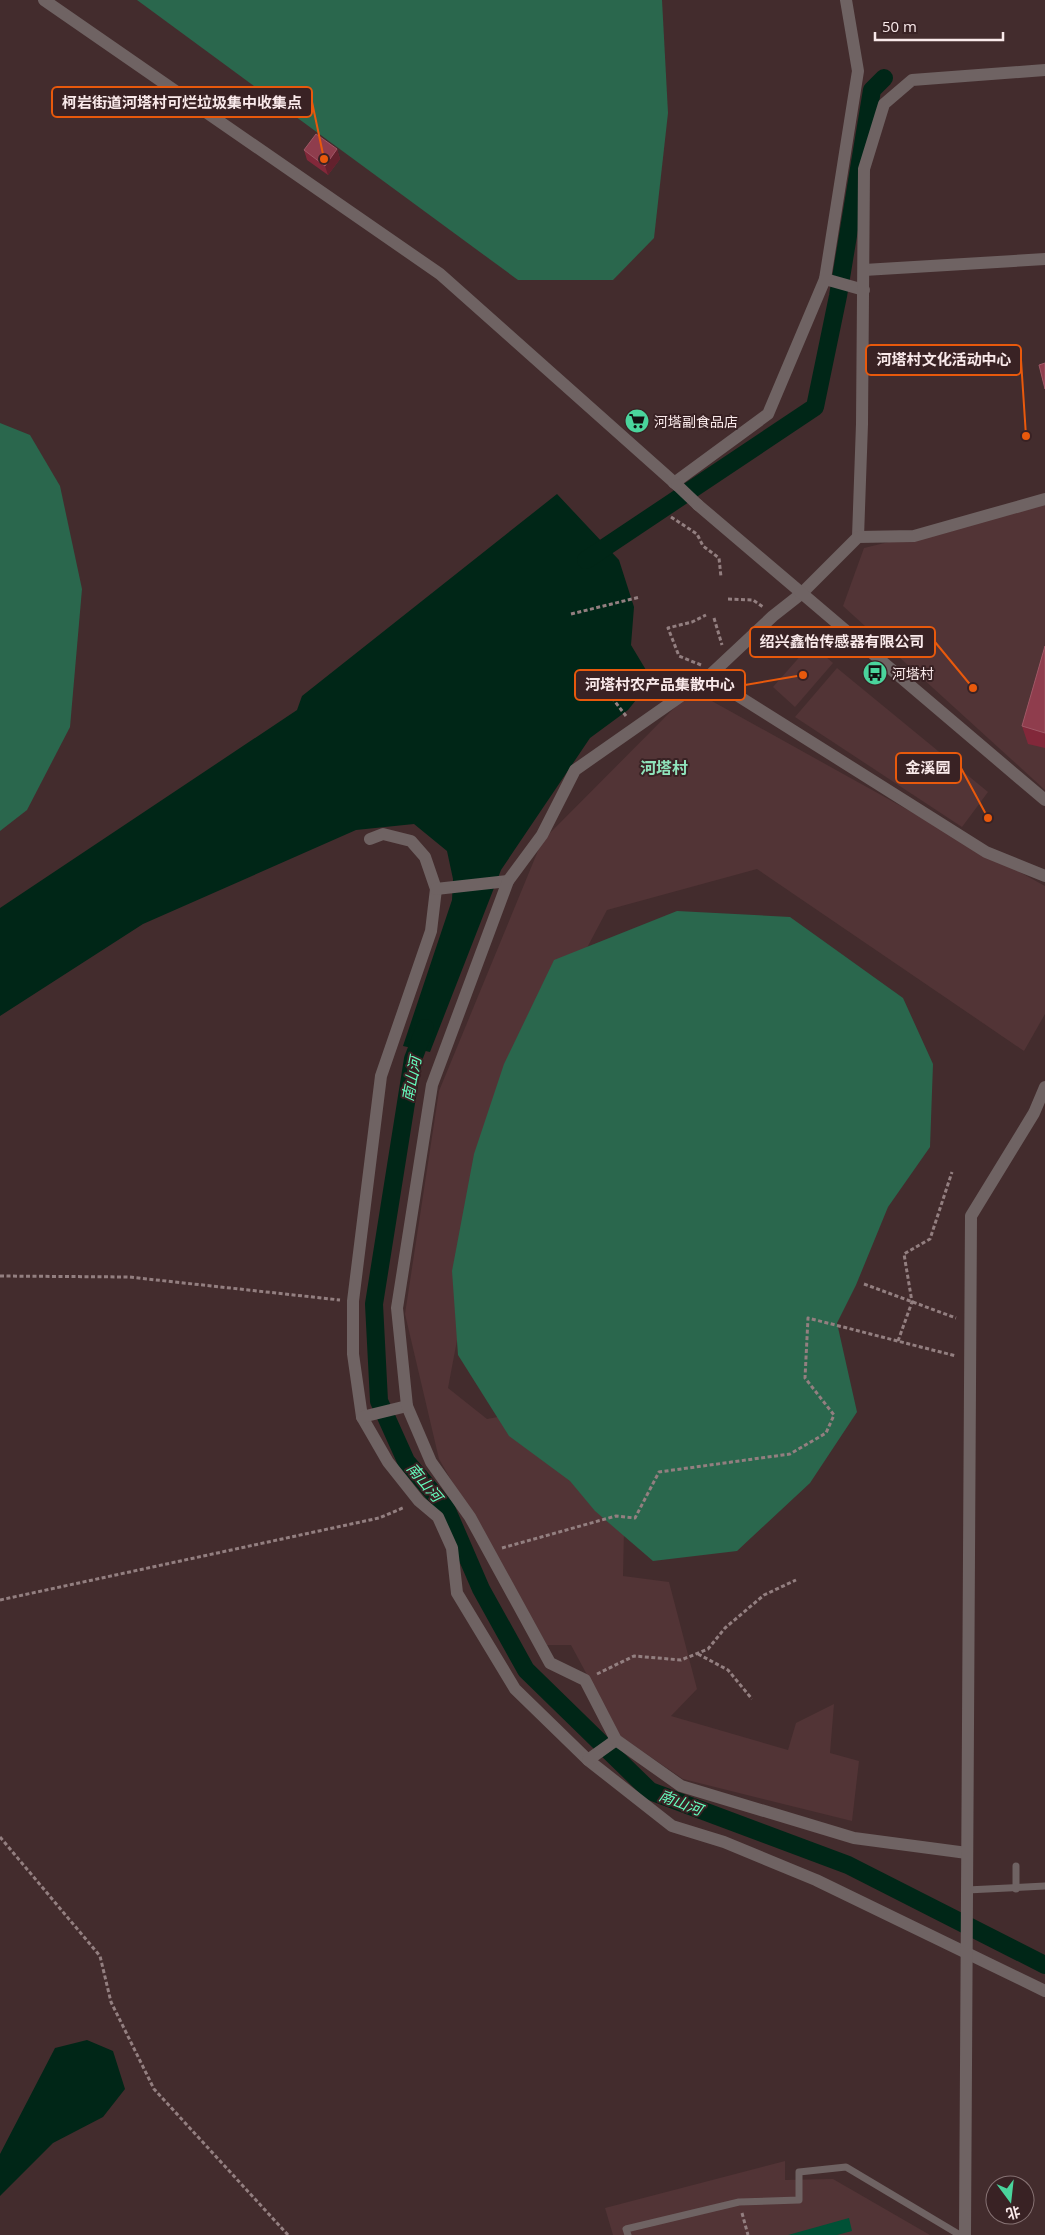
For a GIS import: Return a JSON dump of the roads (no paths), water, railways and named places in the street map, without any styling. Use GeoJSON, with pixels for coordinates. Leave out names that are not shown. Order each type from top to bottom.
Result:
{"type":"FeatureCollection","features":[{"type":"Feature","properties":{"kind":"street"},"geometry":{"type":"LineString","coordinates":[[44,0],[440,274],[698,505],[1045,800]]}},
{"type":"Feature","properties":{"kind":"street"},"geometry":{"type":"LineString","coordinates":[[676,484],[768,414],[825,279],[858,71],[846,0]]}},
{"type":"Feature","properties":{"kind":"street"},"geometry":{"type":"LineString","coordinates":[[967,1853],[854,1838],[681,1786],[616,1740],[585,1680],[550,1663],[470,1517],[431,1462],[407,1406],[397,1308],[432,1085],[508,881],[542,835],[576,770],[634,727],[712,674],[772,616],[801,594],[858,537],[864,290],[864,170],[884,104],[912,80],[1045,70]]}},
{"type":"Feature","properties":{"kind":"street"},"geometry":{"type":"LineString","coordinates":[[864,270],[1045,259]]}},
{"type":"Feature","properties":{"kind":"street"},"geometry":{"type":"LineString","coordinates":[[825,279],[864,290]]}},
{"type":"Feature","properties":{"kind":"street"},"geometry":{"type":"LineString","coordinates":[[858,537],[914,536],[1045,499]]}},
{"type":"Feature","properties":{"kind":"street"},"geometry":{"type":"LineString","coordinates":[[712,674],[986,852],[1045,876]]}},
{"type":"Feature","properties":{"kind":"street"},"geometry":{"type":"LineString","coordinates":[[370,839],[383,834],[411,840],[425,858],[436,889],[431,931],[381,1076],[353,1301],[353,1354],[362,1416],[388,1462],[420,1501],[438,1517],[452,1548],[457,1593],[515,1689],[588,1760],[672,1826],[724,1842],[816,1880],[1045,1991]]}},
{"type":"Feature","properties":{"kind":"street"},"geometry":{"type":"LineString","coordinates":[[436,889],[508,881]]}},
{"type":"Feature","properties":{"kind":"street"},"geometry":{"type":"LineString","coordinates":[[965,2235],[971,1216],[1034,1113],[1045,1087]]}},
{"type":"Feature","properties":{"kind":"street"},"geometry":{"type":"LineString","coordinates":[[362,1416],[407,1406]]}},
{"type":"Feature","properties":{"kind":"street"},"geometry":{"type":"LineString","coordinates":[[588,1760],[616,1740]]}},
{"type":"Feature","properties":{"kind":"lane"},"geometry":{"type":"LineString","coordinates":[[1016,1866],[1016,1888]]}},
{"type":"Feature","properties":{"kind":"lane"},"geometry":{"type":"LineString","coordinates":[[967,1893],[1045,1886]]}},
{"type":"Feature","properties":{"kind":"lane"},"geometry":{"type":"LineString","coordinates":[[628,2235],[626,2229],[739,2202],[800,2200],[799,2172],[846,2167],[960,2235]]}},
{"type":"Feature","properties":{"kind":"waterway"},"geometry":{"type":"LineString","coordinates":[[586,560],[815,407],[838,296],[872,90],[884,78]]}},
{"type":"Feature","properties":{"kind":"waterway","name":"南山河"},"geometry":{"type":"LineString","coordinates":[[425,1028],[413,1059],[374,1304],[379,1401],[406,1461],[446,1508],[481,1589],[526,1670],[650,1791],[848,1865],[1045,1965]]}},
{"type":"Feature","properties":{"kind":"place","name":"柯岩街道河塔村可烂垃圾集中收集点"},"geometry":{"type":"Point","coordinates":[324,159]}},
{"type":"Feature","properties":{"kind":"place","name":"河塔副食品店"},"geometry":{"type":"Point","coordinates":[637,421]}},
{"type":"Feature","properties":{"kind":"place","name":"河塔村文化活动中心"},"geometry":{"type":"Point","coordinates":[1026,436]}},
{"type":"Feature","properties":{"kind":"place","name":"河塔村"},"geometry":{"type":"Point","coordinates":[875,673]}},
{"type":"Feature","properties":{"kind":"place","name":"河塔村农产品集散中心"},"geometry":{"type":"Point","coordinates":[803,675]}},
{"type":"Feature","properties":{"kind":"place","name":"绍兴鑫怡传感器有限公司"},"geometry":{"type":"Point","coordinates":[973,688]}},
{"type":"Feature","properties":{"kind":"place","name":"金溪园"},"geometry":{"type":"Point","coordinates":[988,818]}},
{"type":"Feature","properties":{"kind":"district","name":"河塔村"},"geometry":{"type":"Point","coordinates":[664,768]}}]}
